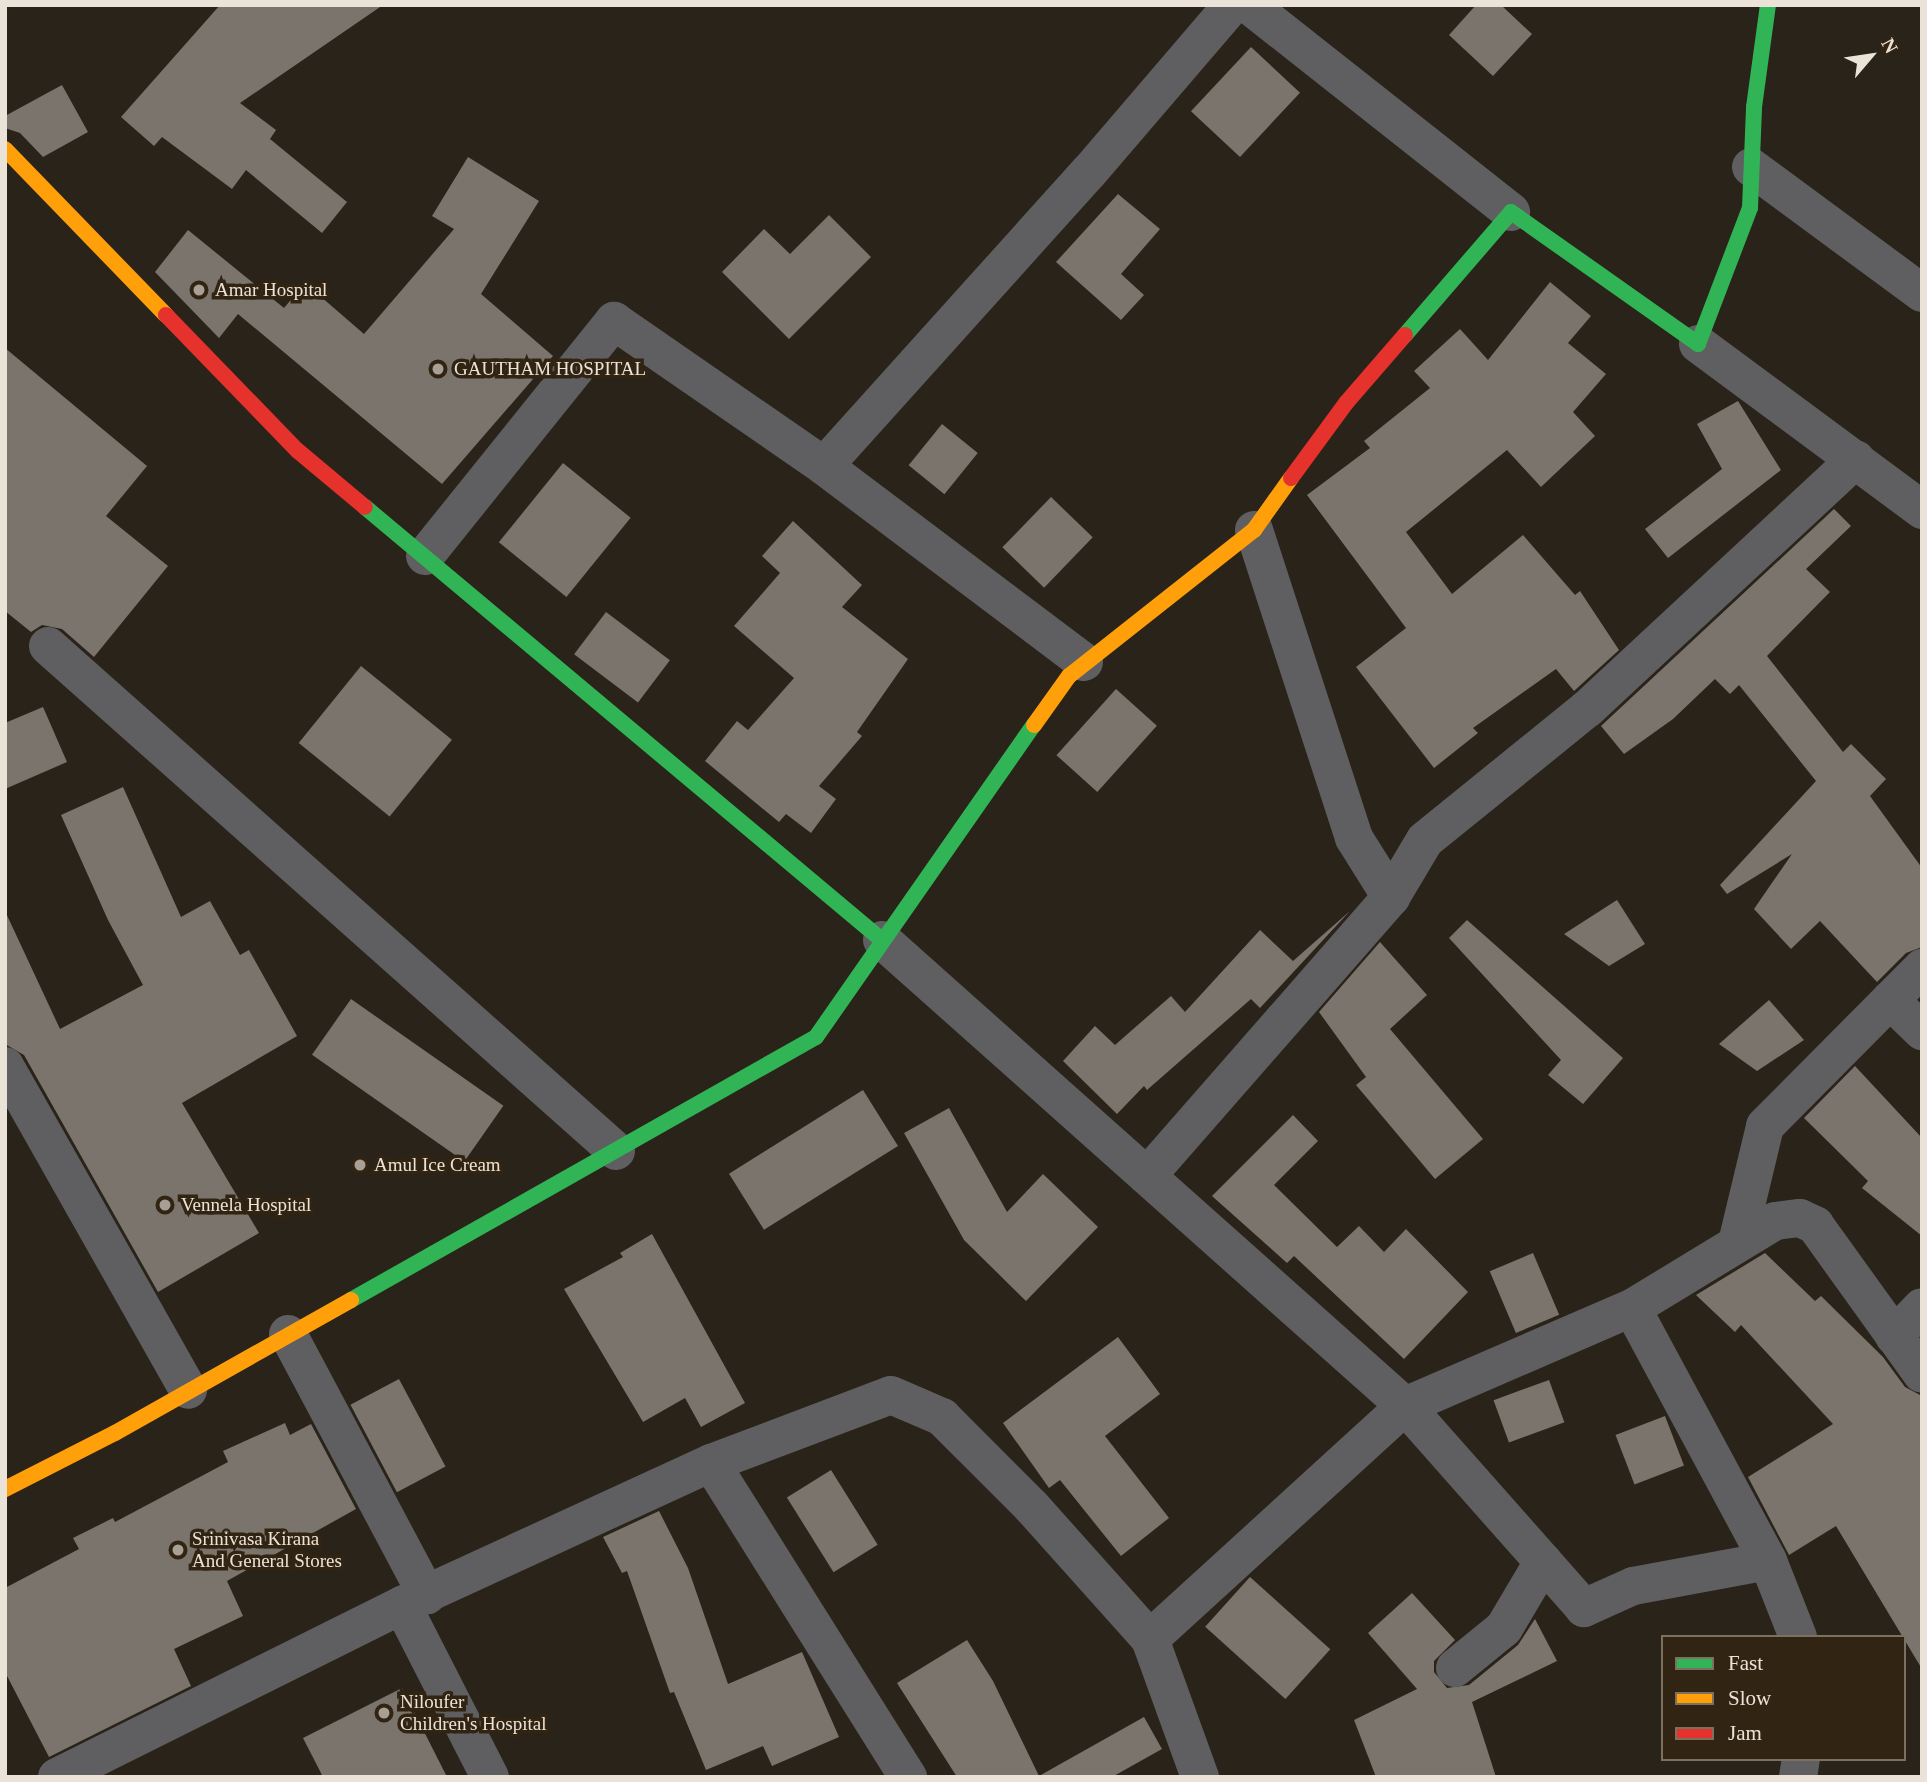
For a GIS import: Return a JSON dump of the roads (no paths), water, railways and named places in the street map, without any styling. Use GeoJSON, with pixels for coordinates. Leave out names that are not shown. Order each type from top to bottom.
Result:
{"type":"FeatureCollection","features":[{"type":"Feature","properties":{"kind":"street"},"geometry":{"type":"LineString","coordinates":[[824,466],[1089,172],[1232,5]]}},
{"type":"Feature","properties":{"kind":"street"},"geometry":{"type":"LineString","coordinates":[[1249,5],[1511,212],[1698,344],[1922,510]]}},
{"type":"Feature","properties":{"kind":"street"},"geometry":{"type":"LineString","coordinates":[[1698,344],[1750,208],[1754,107],[1768,5]]}},
{"type":"Feature","properties":{"kind":"street"},"geometry":{"type":"LineString","coordinates":[[5,149],[298,451],[882,940],[1405,1406],[1584,1608],[1633,1586],[1768,1561]]}},
{"type":"Feature","properties":{"kind":"street"},"geometry":{"type":"LineString","coordinates":[[1751,167],[1922,293]]}},
{"type":"Feature","properties":{"kind":"street"},"geometry":{"type":"LineString","coordinates":[[5,1489],[188,1390],[816,1037],[1069,676],[1254,530],[1346,403],[1511,212]]}},
{"type":"Feature","properties":{"kind":"street"},"geometry":{"type":"LineString","coordinates":[[425,556],[614,321],[824,466],[1084,662]]}},
{"type":"Feature","properties":{"kind":"street"},"geometry":{"type":"LineString","coordinates":[[1147,1176],[1391,897],[1425,840],[1587,709],[1856,459]]}},
{"type":"Feature","properties":{"kind":"street"},"geometry":{"type":"LineString","coordinates":[[1254,530],[1354,838],[1391,897]]}},
{"type":"Feature","properties":{"kind":"street"},"geometry":{"type":"LineString","coordinates":[[48,646],[616,1151]]}},
{"type":"Feature","properties":{"kind":"street"},"geometry":{"type":"LineString","coordinates":[[1737,1243],[1765,1126],[1922,968]]}},
{"type":"Feature","properties":{"kind":"street"},"geometry":{"type":"LineString","coordinates":[[1890,1000],[1922,1031]]}},
{"type":"Feature","properties":{"kind":"street"},"geometry":{"type":"LineString","coordinates":[[5,1066],[188,1390]]}},
{"type":"Feature","properties":{"kind":"street"},"geometry":{"type":"LineString","coordinates":[[1150,1639],[1405,1406],[1632,1308],[1775,1221],[1800,1218],[1815,1225],[1922,1374]]}},
{"type":"Feature","properties":{"kind":"street"},"geometry":{"type":"LineString","coordinates":[[1894,1336],[1922,1307]]}},
{"type":"Feature","properties":{"kind":"street"},"geometry":{"type":"LineString","coordinates":[[1632,1308],[1768,1561],[1797,1635]]}},
{"type":"Feature","properties":{"kind":"street"},"geometry":{"type":"LineString","coordinates":[[288,1334],[414,1600],[490,1777]]}},
{"type":"Feature","properties":{"kind":"street"},"geometry":{"type":"LineString","coordinates":[[57,1777],[414,1600],[710,1463],[891,1395],[942,1416],[1031,1506],[1150,1639],[1200,1777]]}},
{"type":"Feature","properties":{"kind":"street"},"geometry":{"type":"LineString","coordinates":[[710,1463],[908,1777]]}},
{"type":"Feature","properties":{"kind":"street"},"geometry":{"type":"LineString","coordinates":[[1455,1668],[1504,1628],[1543,1562]]}},
{"type":"Feature","properties":{"kind":"place","name":"Amar Hospital"},"geometry":{"type":"Point","coordinates":[199,290]}},
{"type":"Feature","properties":{"kind":"place","name":"GAUTHAM HOSPITAL"},"geometry":{"type":"Point","coordinates":[438,369]}},
{"type":"Feature","properties":{"kind":"place","name":"Amul Ice Cream"},"geometry":{"type":"Point","coordinates":[360,1165]}},
{"type":"Feature","properties":{"kind":"place","name":"Vennela Hospital"},"geometry":{"type":"Point","coordinates":[165,1205]}},
{"type":"Feature","properties":{"kind":"place","name":"Srinivasa Kirana And General Stores"},"geometry":{"type":"Point","coordinates":[178,1550]}},
{"type":"Feature","properties":{"kind":"place","name":"Niloufer Children's Hospital"},"geometry":{"type":"Point","coordinates":[384,1713]}}]}
